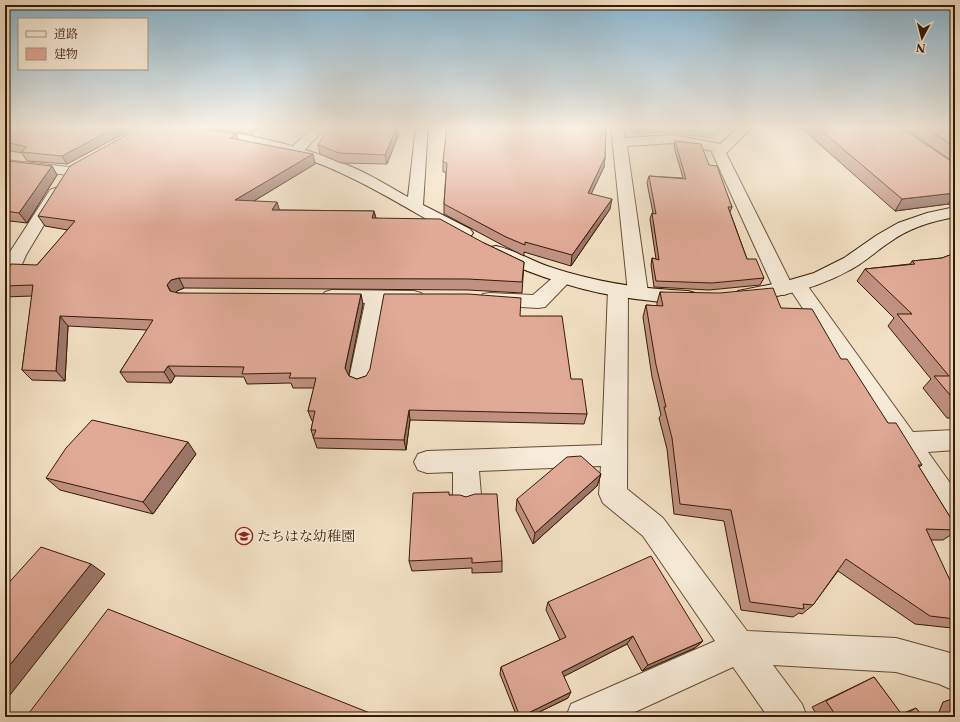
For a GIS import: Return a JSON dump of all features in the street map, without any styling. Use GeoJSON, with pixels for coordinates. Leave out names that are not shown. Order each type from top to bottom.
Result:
{"type":"FeatureCollection","features":[{"type":"Feature","properties":{"kind":"street"},"geometry":{"type":"LineString","coordinates":[[319,160],[347,170],[480,242],[527,265],[564,278],[628,292],[705,297]]}},
{"type":"Feature","properties":{"kind":"street"},"geometry":{"type":"LineString","coordinates":[[415,206],[420,160]]}},
{"type":"Feature","properties":{"kind":"street"},"geometry":{"type":"LineString","coordinates":[[622,160],[628,204],[628,292],[614,455],[613,494],[653,527],[789,717]]}},
{"type":"Feature","properties":{"kind":"street"},"geometry":{"type":"LineString","coordinates":[[722,160],[791,287],[907,443],[955,513]]}},
{"type":"Feature","properties":{"kind":"street"},"geometry":{"type":"LineString","coordinates":[[5,164],[75,167],[11,255],[5,283]]}},
{"type":"Feature","properties":{"kind":"street"},"geometry":{"type":"LineString","coordinates":[[726,296],[760,293],[791,287],[826,275],[845,265],[896,231],[940,214],[955,212]]}},
{"type":"Feature","properties":{"kind":"street"},"geometry":{"type":"LineString","coordinates":[[468,297],[538,302],[564,278]]}},
{"type":"Feature","properties":{"kind":"street"},"geometry":{"type":"LineString","coordinates":[[312,296],[430,297]]}},
{"type":"Feature","properties":{"kind":"street"},"geometry":{"type":"LineString","coordinates":[[360,379],[376,297]]}},
{"type":"Feature","properties":{"kind":"street"},"geometry":{"type":"LineString","coordinates":[[907,443],[955,440]]}},
{"type":"Feature","properties":{"kind":"street"},"geometry":{"type":"LineString","coordinates":[[427,462],[614,455]]}},
{"type":"Feature","properties":{"kind":"street"},"geometry":{"type":"LineString","coordinates":[[466,460],[467,495]]}},
{"type":"Feature","properties":{"kind":"street"},"geometry":{"type":"LineString","coordinates":[[584,717],[740,647],[896,655],[947,669],[955,674]]}},
{"type":"Feature","properties":{"kind":"building"},"geometry":{"type":"Polygon","coordinates":[[[82,160],[303,160],[235,200],[277,202],[272,210],[374,211],[372,218],[440,219],[484,243],[524,262],[522,282],[468,279],[179,278],[171,280],[167,285],[170,291],[178,293],[361,294],[345,368],[349,376],[357,379],[366,376],[370,369],[384,294],[468,294],[521,298],[520,316],[562,316],[571,379],[582,379],[587,414],[409,410],[404,440],[313,438],[316,430],[311,430],[315,411],[308,411],[316,378],[289,378],[291,373],[242,374],[244,367],[168,366],[164,372],[120,372],[153,320],[60,316],[56,371],[22,370],[33,285],[5,286],[5,277],[11,264],[37,265],[75,221],[38,216],[70,166],[82,160]]]}},
{"type":"Feature","properties":{"kind":"building"},"geometry":{"type":"Polygon","coordinates":[[[443,160],[604,160],[588,193],[612,199],[572,255],[525,242],[525,245],[506,237],[444,204],[447,163],[443,162],[443,160]]]}},
{"type":"Feature","properties":{"kind":"building"},"geometry":{"type":"Polygon","coordinates":[[[680,160],[707,160],[709,165],[717,166],[732,207],[728,207],[747,259],[756,259],[764,278],[712,283],[656,281],[652,258],[659,260],[652,213],[656,214],[649,176],[686,179],[680,160]]]}},
{"type":"Feature","properties":{"kind":"building"},"geometry":{"type":"Polygon","coordinates":[[[856,160],[949,160],[955,164],[955,193],[902,199],[856,160]]]}},
{"type":"Feature","properties":{"kind":"building"},"geometry":{"type":"Polygon","coordinates":[[[8,161],[52,166],[19,213],[5,211],[5,164],[8,161]]]}},
{"type":"Feature","properties":{"kind":"building"},"geometry":{"type":"Polygon","coordinates":[[[955,253],[955,401],[934,376],[949,376],[897,314],[912,314],[865,269],[915,264],[912,261],[942,258],[955,253]]]}},
{"type":"Feature","properties":{"kind":"building"},"geometry":{"type":"Polygon","coordinates":[[[773,288],[781,308],[812,309],[841,359],[847,359],[888,423],[896,423],[922,465],[918,465],[955,525],[955,530],[926,529],[955,591],[955,619],[930,616],[846,559],[813,605],[803,604],[804,609],[750,602],[731,510],[680,504],[672,438],[664,407],[666,407],[656,365],[646,305],[663,306],[660,292],[720,293],[773,288]]]}},
{"type":"Feature","properties":{"kind":"building"},"geometry":{"type":"Polygon","coordinates":[[[92,420],[188,442],[143,502],[46,478],[66,448],[92,420]]]}},
{"type":"Feature","properties":{"kind":"building"},"geometry":{"type":"Polygon","coordinates":[[[581,456],[601,474],[535,533],[517,499],[567,457],[581,456]]]}},
{"type":"Feature","properties":{"kind":"building"},"geometry":{"type":"Polygon","coordinates":[[[449,492],[449,495],[460,495],[466,497],[475,494],[497,494],[502,561],[472,563],[472,558],[409,561],[413,493],[449,492]]]}},
{"type":"Feature","properties":{"kind":"building"},"geometry":{"type":"Polygon","coordinates":[[[41,547],[91,564],[5,671],[5,587],[41,547]]]}},
{"type":"Feature","properties":{"kind":"building"},"geometry":{"type":"Polygon","coordinates":[[[651,556],[703,641],[648,665],[633,636],[562,672],[571,692],[520,717],[501,667],[566,637],[548,602],[651,556]]]}},
{"type":"Feature","properties":{"kind":"building"},"geometry":{"type":"Polygon","coordinates":[[[108,609],[380,717],[26,717],[108,609]]]}},
{"type":"Feature","properties":{"kind":"building"},"geometry":{"type":"Polygon","coordinates":[[[874,677],[903,716],[916,708],[923,717],[837,717],[826,701],[874,677]]]}},
{"type":"Feature","properties":{"kind":"place","name":"たちはな幼稚園"},"geometry":{"type":"Point","coordinates":[244,536]}}]}
